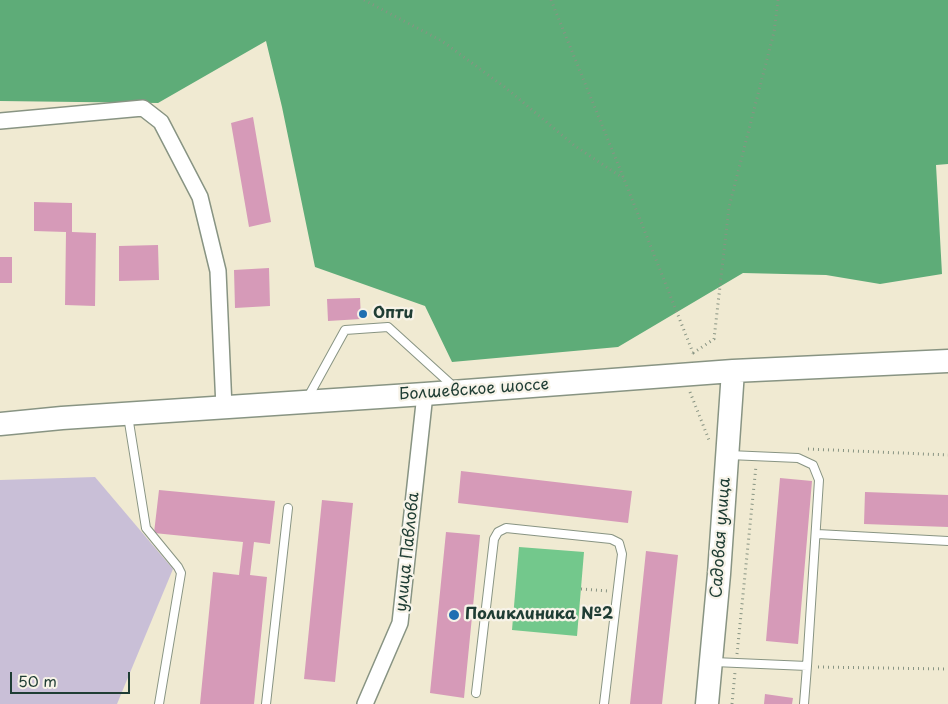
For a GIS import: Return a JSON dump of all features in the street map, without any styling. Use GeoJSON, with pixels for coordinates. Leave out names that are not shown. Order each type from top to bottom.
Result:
{"type":"FeatureCollection","features":[{"type":"Feature","properties":{"kind":"main road","name":"Болшевское шоссе"},"geometry":{"type":"LineString","coordinates":[[0,424],[62,418],[733,371],[948,361]]}},
{"type":"Feature","properties":{"kind":"main road","name":"Садовая улица"},"geometry":{"type":"LineString","coordinates":[[706,704],[719,574],[733,371]]}},
{"type":"Feature","properties":{"kind":"main road"},"geometry":{"type":"LineString","coordinates":[[0,417],[62,418]]}},
{"type":"Feature","properties":{"kind":"street"},"geometry":{"type":"LineString","coordinates":[[0,121],[143,108],[161,122],[200,197],[218,271],[224,408]]}},
{"type":"Feature","properties":{"kind":"street","name":"улица Павлова"},"geometry":{"type":"LineString","coordinates":[[364,704],[400,623],[425,394]]}},
{"type":"Feature","properties":{"kind":"lane"},"geometry":{"type":"LineString","coordinates":[[306,402],[345,330],[388,327],[459,391]]}},
{"type":"Feature","properties":{"kind":"lane"},"geometry":{"type":"LineString","coordinates":[[128,414],[146,528],[181,573],[159,704]]}},
{"type":"Feature","properties":{"kind":"lane"},"geometry":{"type":"LineString","coordinates":[[727,451],[756,456],[798,458],[813,465],[819,480],[817,534],[804,704]]}},
{"type":"Feature","properties":{"kind":"lane"},"geometry":{"type":"LineString","coordinates":[[266,704],[288,508]]}},
{"type":"Feature","properties":{"kind":"lane"},"geometry":{"type":"LineString","coordinates":[[476,693],[494,539],[498,532],[506,528],[611,539],[619,544],[622,554],[604,704]]}},
{"type":"Feature","properties":{"kind":"lane"},"geometry":{"type":"LineString","coordinates":[[817,534],[948,541]]}},
{"type":"Feature","properties":{"kind":"lane"},"geometry":{"type":"LineString","coordinates":[[711,662],[807,666]]}},
{"type":"Feature","properties":{"kind":"path"},"geometry":{"type":"LineString","coordinates":[[364,0],[442,41],[506,88],[576,146],[624,178]]}},
{"type":"Feature","properties":{"kind":"path"},"geometry":{"type":"LineString","coordinates":[[551,0],[693,354]]}},
{"type":"Feature","properties":{"kind":"path"},"geometry":{"type":"LineString","coordinates":[[682,355],[693,354],[714,339],[729,207],[774,32],[778,0]]}},
{"type":"Feature","properties":{"kind":"path"},"geometry":{"type":"LineString","coordinates":[[688,388],[711,446],[727,451]]}},
{"type":"Feature","properties":{"kind":"path"},"geometry":{"type":"LineString","coordinates":[[805,449],[948,454]]}},
{"type":"Feature","properties":{"kind":"path"},"geometry":{"type":"LineString","coordinates":[[732,704],[756,456]]}},
{"type":"Feature","properties":{"kind":"path"},"geometry":{"type":"LineString","coordinates":[[581,588],[617,592]]}},
{"type":"Feature","properties":{"kind":"path"},"geometry":{"type":"LineString","coordinates":[[486,609],[514,612]]}},
{"type":"Feature","properties":{"kind":"path"},"geometry":{"type":"LineString","coordinates":[[807,666],[948,669]]}},
{"type":"Feature","properties":{"kind":"shaded area"},"geometry":{"type":"Polygon","coordinates":[[[95,477],[173,569],[117,704],[0,704],[0,480],[95,477]]]}},
{"type":"Feature","properties":{"kind":"green space"},"geometry":{"type":"Polygon","coordinates":[[[0,0],[948,0],[948,164],[936,165],[942,274],[880,284],[826,275],[743,273],[618,347],[452,362],[425,306],[315,267],[282,107],[266,41],[158,103],[0,101],[0,0]]]}},
{"type":"Feature","properties":{"kind":"green space"},"geometry":{"type":"Polygon","coordinates":[[[519,547],[584,552],[577,636],[512,630],[519,547]]]}},
{"type":"Feature","properties":{"kind":"building"},"geometry":{"type":"Polygon","coordinates":[[[253,117],[271,222],[249,227],[231,123],[253,117]]]}},
{"type":"Feature","properties":{"kind":"building"},"geometry":{"type":"Polygon","coordinates":[[[34,202],[72,203],[72,232],[96,233],[95,306],[65,305],[66,232],[34,231],[34,202]]]}},
{"type":"Feature","properties":{"kind":"building"},"geometry":{"type":"Polygon","coordinates":[[[158,245],[159,280],[119,281],[119,246],[158,245]]]}},
{"type":"Feature","properties":{"kind":"building"},"geometry":{"type":"Polygon","coordinates":[[[0,257],[12,257],[12,283],[0,283],[0,257]]]}},
{"type":"Feature","properties":{"kind":"building"},"geometry":{"type":"Polygon","coordinates":[[[269,268],[270,306],[235,308],[234,270],[269,268]]]}},
{"type":"Feature","properties":{"kind":"building"},"geometry":{"type":"Polygon","coordinates":[[[360,298],[361,319],[328,321],[327,299],[360,298]]]}},
{"type":"Feature","properties":{"kind":"building"},"geometry":{"type":"Polygon","coordinates":[[[461,471],[632,491],[628,523],[458,503],[461,471]]]}},
{"type":"Feature","properties":{"kind":"building"},"geometry":{"type":"Polygon","coordinates":[[[780,478],[812,481],[798,644],[766,641],[780,478]]]}},
{"type":"Feature","properties":{"kind":"building"},"geometry":{"type":"Polygon","coordinates":[[[159,490],[275,501],[270,544],[254,542],[250,575],[267,577],[254,704],[200,704],[213,572],[239,575],[243,542],[154,533],[159,490]]]}},
{"type":"Feature","properties":{"kind":"building"},"geometry":{"type":"Polygon","coordinates":[[[865,492],[948,495],[948,527],[864,524],[865,492]]]}},
{"type":"Feature","properties":{"kind":"building"},"geometry":{"type":"Polygon","coordinates":[[[322,500],[353,503],[335,682],[304,679],[322,500]]]}},
{"type":"Feature","properties":{"kind":"building"},"geometry":{"type":"Polygon","coordinates":[[[446,532],[480,535],[464,698],[430,693],[446,532]]]}},
{"type":"Feature","properties":{"kind":"building"},"geometry":{"type":"Polygon","coordinates":[[[646,551],[678,555],[662,704],[630,704],[646,551]]]}},
{"type":"Feature","properties":{"kind":"building"},"geometry":{"type":"Polygon","coordinates":[[[765,694],[793,698],[792,704],[764,704],[765,694]]]}},
{"type":"Feature","properties":{"kind":"place","name":"Опти"},"geometry":{"type":"Point","coordinates":[363,314]}},
{"type":"Feature","properties":{"kind":"place","name":"Поликлиника №2"},"geometry":{"type":"Point","coordinates":[454,615]}}]}
